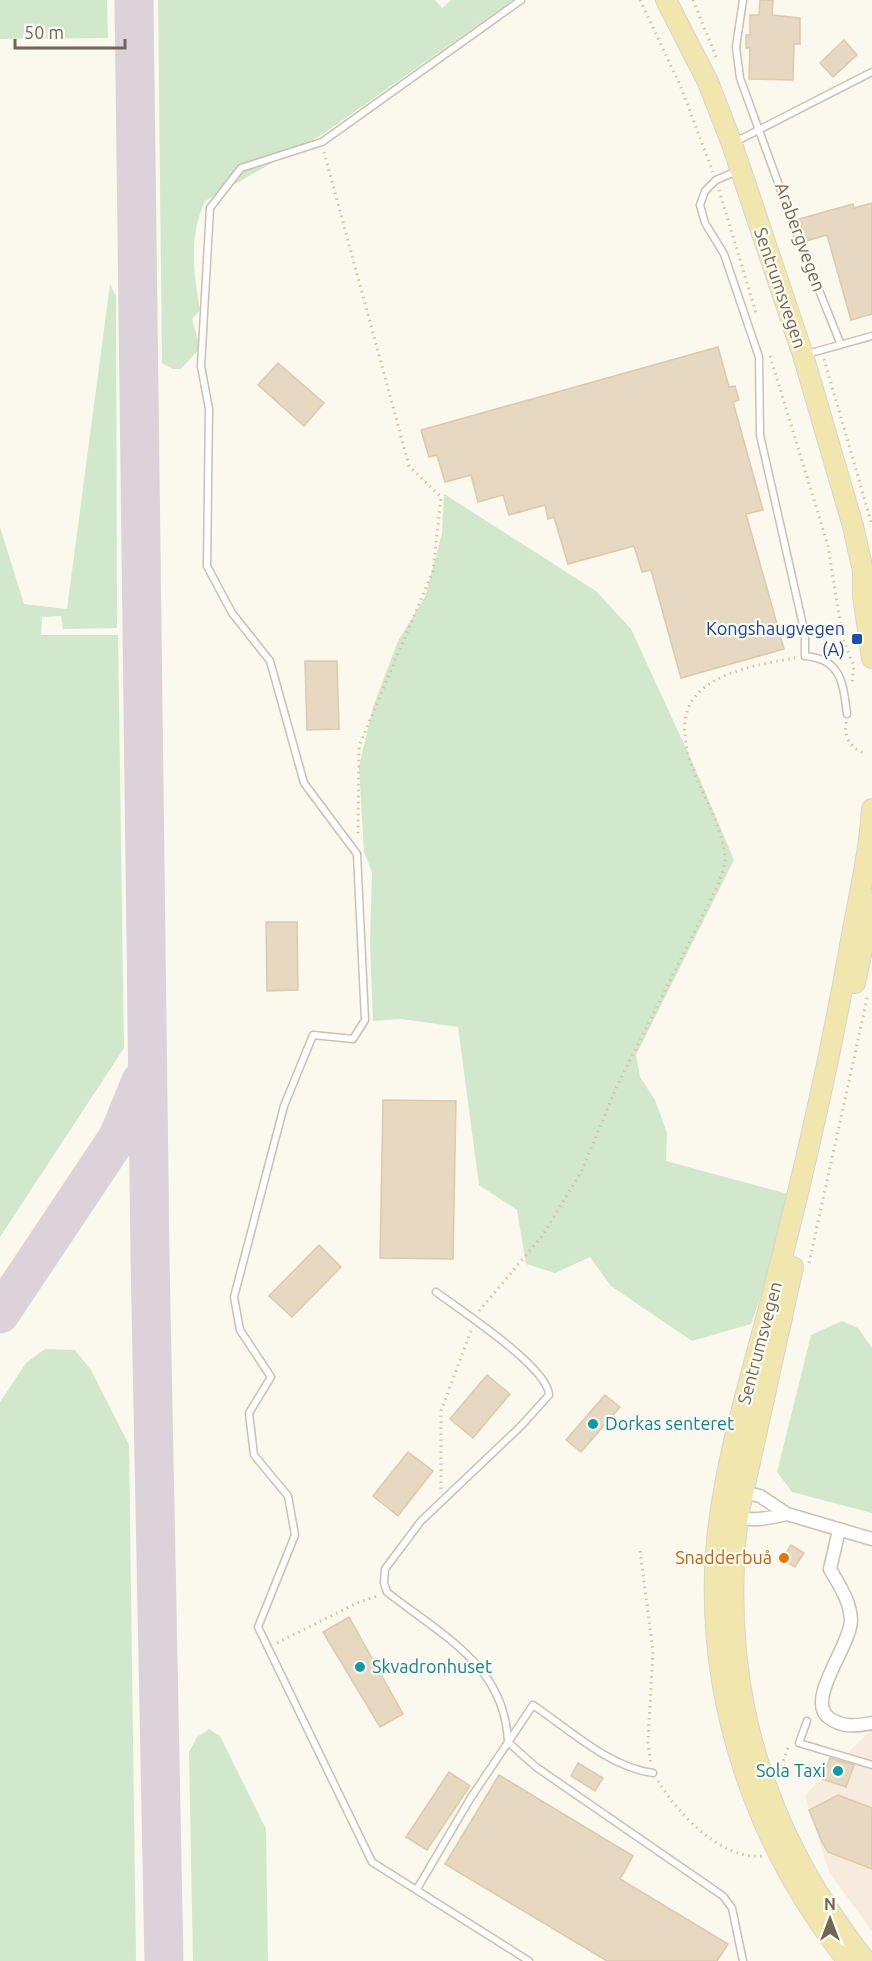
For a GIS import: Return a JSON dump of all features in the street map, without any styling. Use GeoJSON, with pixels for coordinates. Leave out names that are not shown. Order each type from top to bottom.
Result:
{"type":"FeatureCollection","features":[{"type":"Feature","properties":{"kind":"main road","name":"Sentrumsvegen"},"geometry":{"type":"LineString","coordinates":[[671,4],[708,82],[732,144],[803,355],[853,526],[863,571],[863,596],[872,658]]}},
{"type":"Feature","properties":{"kind":"main road","name":"Sentrumsvegen"},"geometry":{"type":"LineString","coordinates":[[863,571],[872,589]]}},
{"type":"Feature","properties":{"kind":"main road","name":"Sentrumsvegen"},"geometry":{"type":"LineString","coordinates":[[848,1961],[824,1932],[778,1854],[745,1777],[726,1706],[720,1672],[716,1552],[723,1501],[743,1404],[812,1143],[863,885],[872,809]]}},
{"type":"Feature","properties":{"kind":"main road","name":"Sentrumsvegen"},"geometry":{"type":"LineString","coordinates":[[866,1961],[837,1923],[790,1847],[761,1772],[742,1705],[735,1665],[734,1553],[743,1492],[872,903]]}},
{"type":"Feature","properties":{"kind":"street"},"geometry":{"type":"LineString","coordinates":[[787,1514],[754,1519],[738,1516],[723,1501],[743,1492],[760,1496],[787,1514],[872,1539]]}},
{"type":"Feature","properties":{"kind":"street"},"geometry":{"type":"LineString","coordinates":[[839,1530],[830,1569],[846,1597],[851,1620],[848,1639],[825,1686],[821,1703],[824,1714],[834,1722],[848,1726],[872,1723]]}},
{"type":"Feature","properties":{"kind":"lane"},"geometry":{"type":"LineString","coordinates":[[521,0],[322,142],[241,168],[210,208],[201,366],[209,410],[207,566],[232,613],[270,661],[304,783],[357,854],[365,1020],[353,1039],[313,1035],[284,1106],[234,1297],[240,1330],[271,1377],[249,1413],[254,1455],[288,1496],[295,1535],[258,1627],[372,1862],[529,1961]]}},
{"type":"Feature","properties":{"kind":"lane","name":"Arabergvegen"},"geometry":{"type":"LineString","coordinates":[[744,0],[736,47],[740,78],[761,129],[800,243],[842,345]]}},
{"type":"Feature","properties":{"kind":"lane"},"geometry":{"type":"LineString","coordinates":[[732,144],[872,72]]}},
{"type":"Feature","properties":{"kind":"lane"},"geometry":{"type":"LineString","coordinates":[[741,170],[716,180],[705,191],[700,205],[705,223],[724,254],[759,357],[760,435],[805,634],[805,656],[824,660],[835,668],[841,679],[847,714]]}},
{"type":"Feature","properties":{"kind":"lane"},"geometry":{"type":"LineString","coordinates":[[803,355],[872,336]]}},
{"type":"Feature","properties":{"kind":"lane"},"geometry":{"type":"LineString","coordinates":[[436,1292],[507,1345],[540,1375],[549,1389],[549,1395],[521,1426],[421,1521],[386,1569],[384,1583],[387,1592],[472,1657],[495,1689],[507,1726],[508,1742],[536,1767],[723,1896],[732,1908],[743,1961]]}},
{"type":"Feature","properties":{"kind":"lane"},"geometry":{"type":"LineString","coordinates":[[417,1889],[470,1799],[533,1705],[611,1760],[632,1770],[653,1773]]}},
{"type":"Feature","properties":{"kind":"lane"},"geometry":{"type":"LineString","coordinates":[[807,1721],[799,1743],[872,1765]]}},
{"type":"Feature","properties":{"kind":"path"},"geometry":{"type":"LineString","coordinates":[[640,0],[680,85],[716,180],[759,322]]}},
{"type":"Feature","properties":{"kind":"path"},"geometry":{"type":"LineString","coordinates":[[322,142],[410,466],[441,497],[433,571],[359,746],[357,854]]}},
{"type":"Feature","properties":{"kind":"path"},"geometry":{"type":"LineString","coordinates":[[769,355],[828,546],[843,640],[854,666],[851,686]]}},
{"type":"Feature","properties":{"kind":"path"},"geometry":{"type":"LineString","coordinates":[[442,1500],[441,1411],[474,1321],[484,1303],[543,1235],[582,1170],[616,1086],[718,885],[724,864],[722,845],[689,763],[685,745],[685,719],[690,702],[703,688],[735,672],[805,656]]}},
{"type":"Feature","properties":{"kind":"path"},"geometry":{"type":"LineString","coordinates":[[847,714],[845,727],[849,741],[854,750],[866,754]]}},
{"type":"Feature","properties":{"kind":"path"},"geometry":{"type":"LineString","coordinates":[[808,1269],[869,989]]}},
{"type":"Feature","properties":{"kind":"path"},"geometry":{"type":"LineString","coordinates":[[640,1551],[653,1651],[648,1742],[653,1773],[671,1801],[724,1850],[750,1857],[778,1854]]}},
{"type":"Feature","properties":{"kind":"path"},"geometry":{"type":"LineString","coordinates":[[268,1648],[357,1603],[387,1592]]}},
{"type":"Feature","properties":{"kind":"path"},"geometry":{"type":"LineString","coordinates":[[774,1766],[777,1776]]}},
{"type":"Feature","properties":{"kind":"shaded area"},"geometry":{"type":"Polygon","coordinates":[[[872,1729],[872,1931],[829,1872],[805,1795],[872,1729]]]}},
{"type":"Feature","properties":{"kind":"green space"},"geometry":{"type":"Polygon","coordinates":[[[0,0],[107,0],[108,38],[0,39],[0,0]]]}},
{"type":"Feature","properties":{"kind":"green space"},"geometry":{"type":"Polygon","coordinates":[[[158,0],[435,0],[442,8],[451,0],[513,0],[323,134],[205,201],[196,227],[194,254],[200,310],[192,319],[200,348],[181,369],[173,369],[162,363],[158,0]]]}},
{"type":"Feature","properties":{"kind":"green space"},"geometry":{"type":"Polygon","coordinates":[[[110,284],[116,296],[117,628],[63,629],[61,616],[42,617],[41,635],[118,635],[124,1048],[0,1237],[0,527],[24,604],[67,609],[110,284]]]}},
{"type":"Feature","properties":{"kind":"green space"},"geometry":{"type":"Polygon","coordinates":[[[444,494],[596,591],[631,629],[695,768],[734,860],[636,1055],[640,1077],[655,1100],[667,1133],[666,1161],[788,1194],[773,1262],[751,1324],[692,1341],[611,1286],[590,1257],[555,1273],[526,1264],[517,1210],[479,1185],[458,1027],[401,1019],[373,1021],[370,943],[372,872],[364,852],[359,767],[373,707],[398,641],[425,597],[442,533],[444,494]]]}},
{"type":"Feature","properties":{"kind":"green space"},"geometry":{"type":"Polygon","coordinates":[[[842,1321],[858,1328],[872,1348],[872,1513],[792,1492],[777,1472],[811,1335],[842,1321]]]}},
{"type":"Feature","properties":{"kind":"green space"},"geometry":{"type":"Polygon","coordinates":[[[45,1349],[75,1350],[91,1370],[129,1445],[136,1961],[0,1961],[0,1402],[26,1363],[45,1349]]]}},
{"type":"Feature","properties":{"kind":"green space"},"geometry":{"type":"Polygon","coordinates":[[[209,1729],[220,1736],[266,1829],[268,1961],[193,1961],[189,1752],[197,1737],[209,1729]]]}},
{"type":"Feature","properties":{"kind":"building"},"geometry":{"type":"Polygon","coordinates":[[[760,0],[773,0],[772,15],[800,18],[800,44],[794,44],[793,80],[749,79],[750,48],[746,48],[746,35],[750,35],[750,15],[759,15],[760,0]]]}},
{"type":"Feature","properties":{"kind":"building"},"geometry":{"type":"Polygon","coordinates":[[[844,40],[857,55],[833,77],[820,63],[844,40]]]}},
{"type":"Feature","properties":{"kind":"building"},"geometry":{"type":"Polygon","coordinates":[[[872,203],[872,314],[851,320],[827,235],[806,241],[799,219],[853,204],[854,208],[872,203]]]}},
{"type":"Feature","properties":{"kind":"building"},"geometry":{"type":"Polygon","coordinates":[[[718,347],[729,387],[735,386],[739,400],[733,402],[763,510],[746,514],[784,649],[681,678],[651,570],[642,572],[634,546],[568,564],[554,517],[548,519],[545,505],[509,515],[503,495],[478,502],[471,475],[445,482],[437,455],[429,457],[421,430],[718,347]]]}},
{"type":"Feature","properties":{"kind":"building"},"geometry":{"type":"Polygon","coordinates":[[[278,363],[324,403],[304,426],[258,385],[278,363]]]}},
{"type":"Feature","properties":{"kind":"building"},"geometry":{"type":"Polygon","coordinates":[[[305,661],[337,661],[339,729],[307,730],[305,661]]]}},
{"type":"Feature","properties":{"kind":"building"},"geometry":{"type":"Polygon","coordinates":[[[266,922],[297,922],[298,990],[267,991],[266,922]]]}},
{"type":"Feature","properties":{"kind":"building"},"geometry":{"type":"Polygon","coordinates":[[[383,1100],[456,1101],[453,1259],[380,1258],[383,1100]]]}},
{"type":"Feature","properties":{"kind":"building"},"geometry":{"type":"Polygon","coordinates":[[[319,1245],[341,1267],[292,1317],[269,1296],[319,1245]]]}},
{"type":"Feature","properties":{"kind":"building"},"geometry":{"type":"Polygon","coordinates":[[[487,1375],[510,1394],[473,1438],[450,1419],[487,1375]]]}},
{"type":"Feature","properties":{"kind":"building","name":"Dorkas senteret"},"geometry":{"type":"Polygon","coordinates":[[[605,1395],[620,1407],[581,1452],[566,1440],[605,1395]]]}},
{"type":"Feature","properties":{"kind":"building"},"geometry":{"type":"Polygon","coordinates":[[[408,1452],[433,1471],[398,1516],[373,1496],[408,1452]]]}},
{"type":"Feature","properties":{"kind":"building"},"geometry":{"type":"Polygon","coordinates":[[[791,1545],[804,1553],[795,1567],[782,1559],[791,1545]]]}},
{"type":"Feature","properties":{"kind":"building","name":"Skvadronhuset"},"geometry":{"type":"Polygon","coordinates":[[[349,1617],[403,1714],[380,1727],[323,1632],[349,1617]]]}},
{"type":"Feature","properties":{"kind":"building","name":"Sola Taxi"},"geometry":{"type":"Polygon","coordinates":[[[830,1758],[854,1765],[846,1787],[822,1779],[830,1758]]]}},
{"type":"Feature","properties":{"kind":"building"},"geometry":{"type":"Polygon","coordinates":[[[578,1763],[603,1778],[595,1791],[571,1776],[578,1763]]]}},
{"type":"Feature","properties":{"kind":"building"},"geometry":{"type":"Polygon","coordinates":[[[449,1772],[470,1786],[427,1850],[406,1837],[449,1772]]]}},
{"type":"Feature","properties":{"kind":"building"},"geometry":{"type":"Polygon","coordinates":[[[499,1775],[633,1856],[620,1879],[728,1944],[717,1961],[607,1961],[445,1864],[499,1775]]]}},
{"type":"Feature","properties":{"kind":"building"},"geometry":{"type":"Polygon","coordinates":[[[838,1795],[872,1808],[872,1869],[828,1852],[822,1842],[809,1810],[838,1795]]]}},
{"type":"Feature","properties":{"kind":"taxiway"},"geometry":{"type":"LineString","coordinates":[[134,0],[150,1256],[164,1961]]}},
{"type":"Feature","properties":{"kind":"taxiway"},"geometry":{"type":"LineString","coordinates":[[0,1314],[118,1137],[141,1081]]}},
{"type":"Feature","properties":{"kind":"place","name":"Kongshaugvegen (A)"},"geometry":{"type":"Point","coordinates":[857,639]}},
{"type":"Feature","properties":{"kind":"place","name":"Dorkas senteret"},"geometry":{"type":"Point","coordinates":[593,1424]}},
{"type":"Feature","properties":{"kind":"place","name":"Snadderbuå"},"geometry":{"type":"Point","coordinates":[784,1558]}},
{"type":"Feature","properties":{"kind":"place","name":"Skvadronhuset"},"geometry":{"type":"Point","coordinates":[360,1667]}},
{"type":"Feature","properties":{"kind":"place","name":"Sola Taxi"},"geometry":{"type":"Point","coordinates":[838,1771]}}]}
